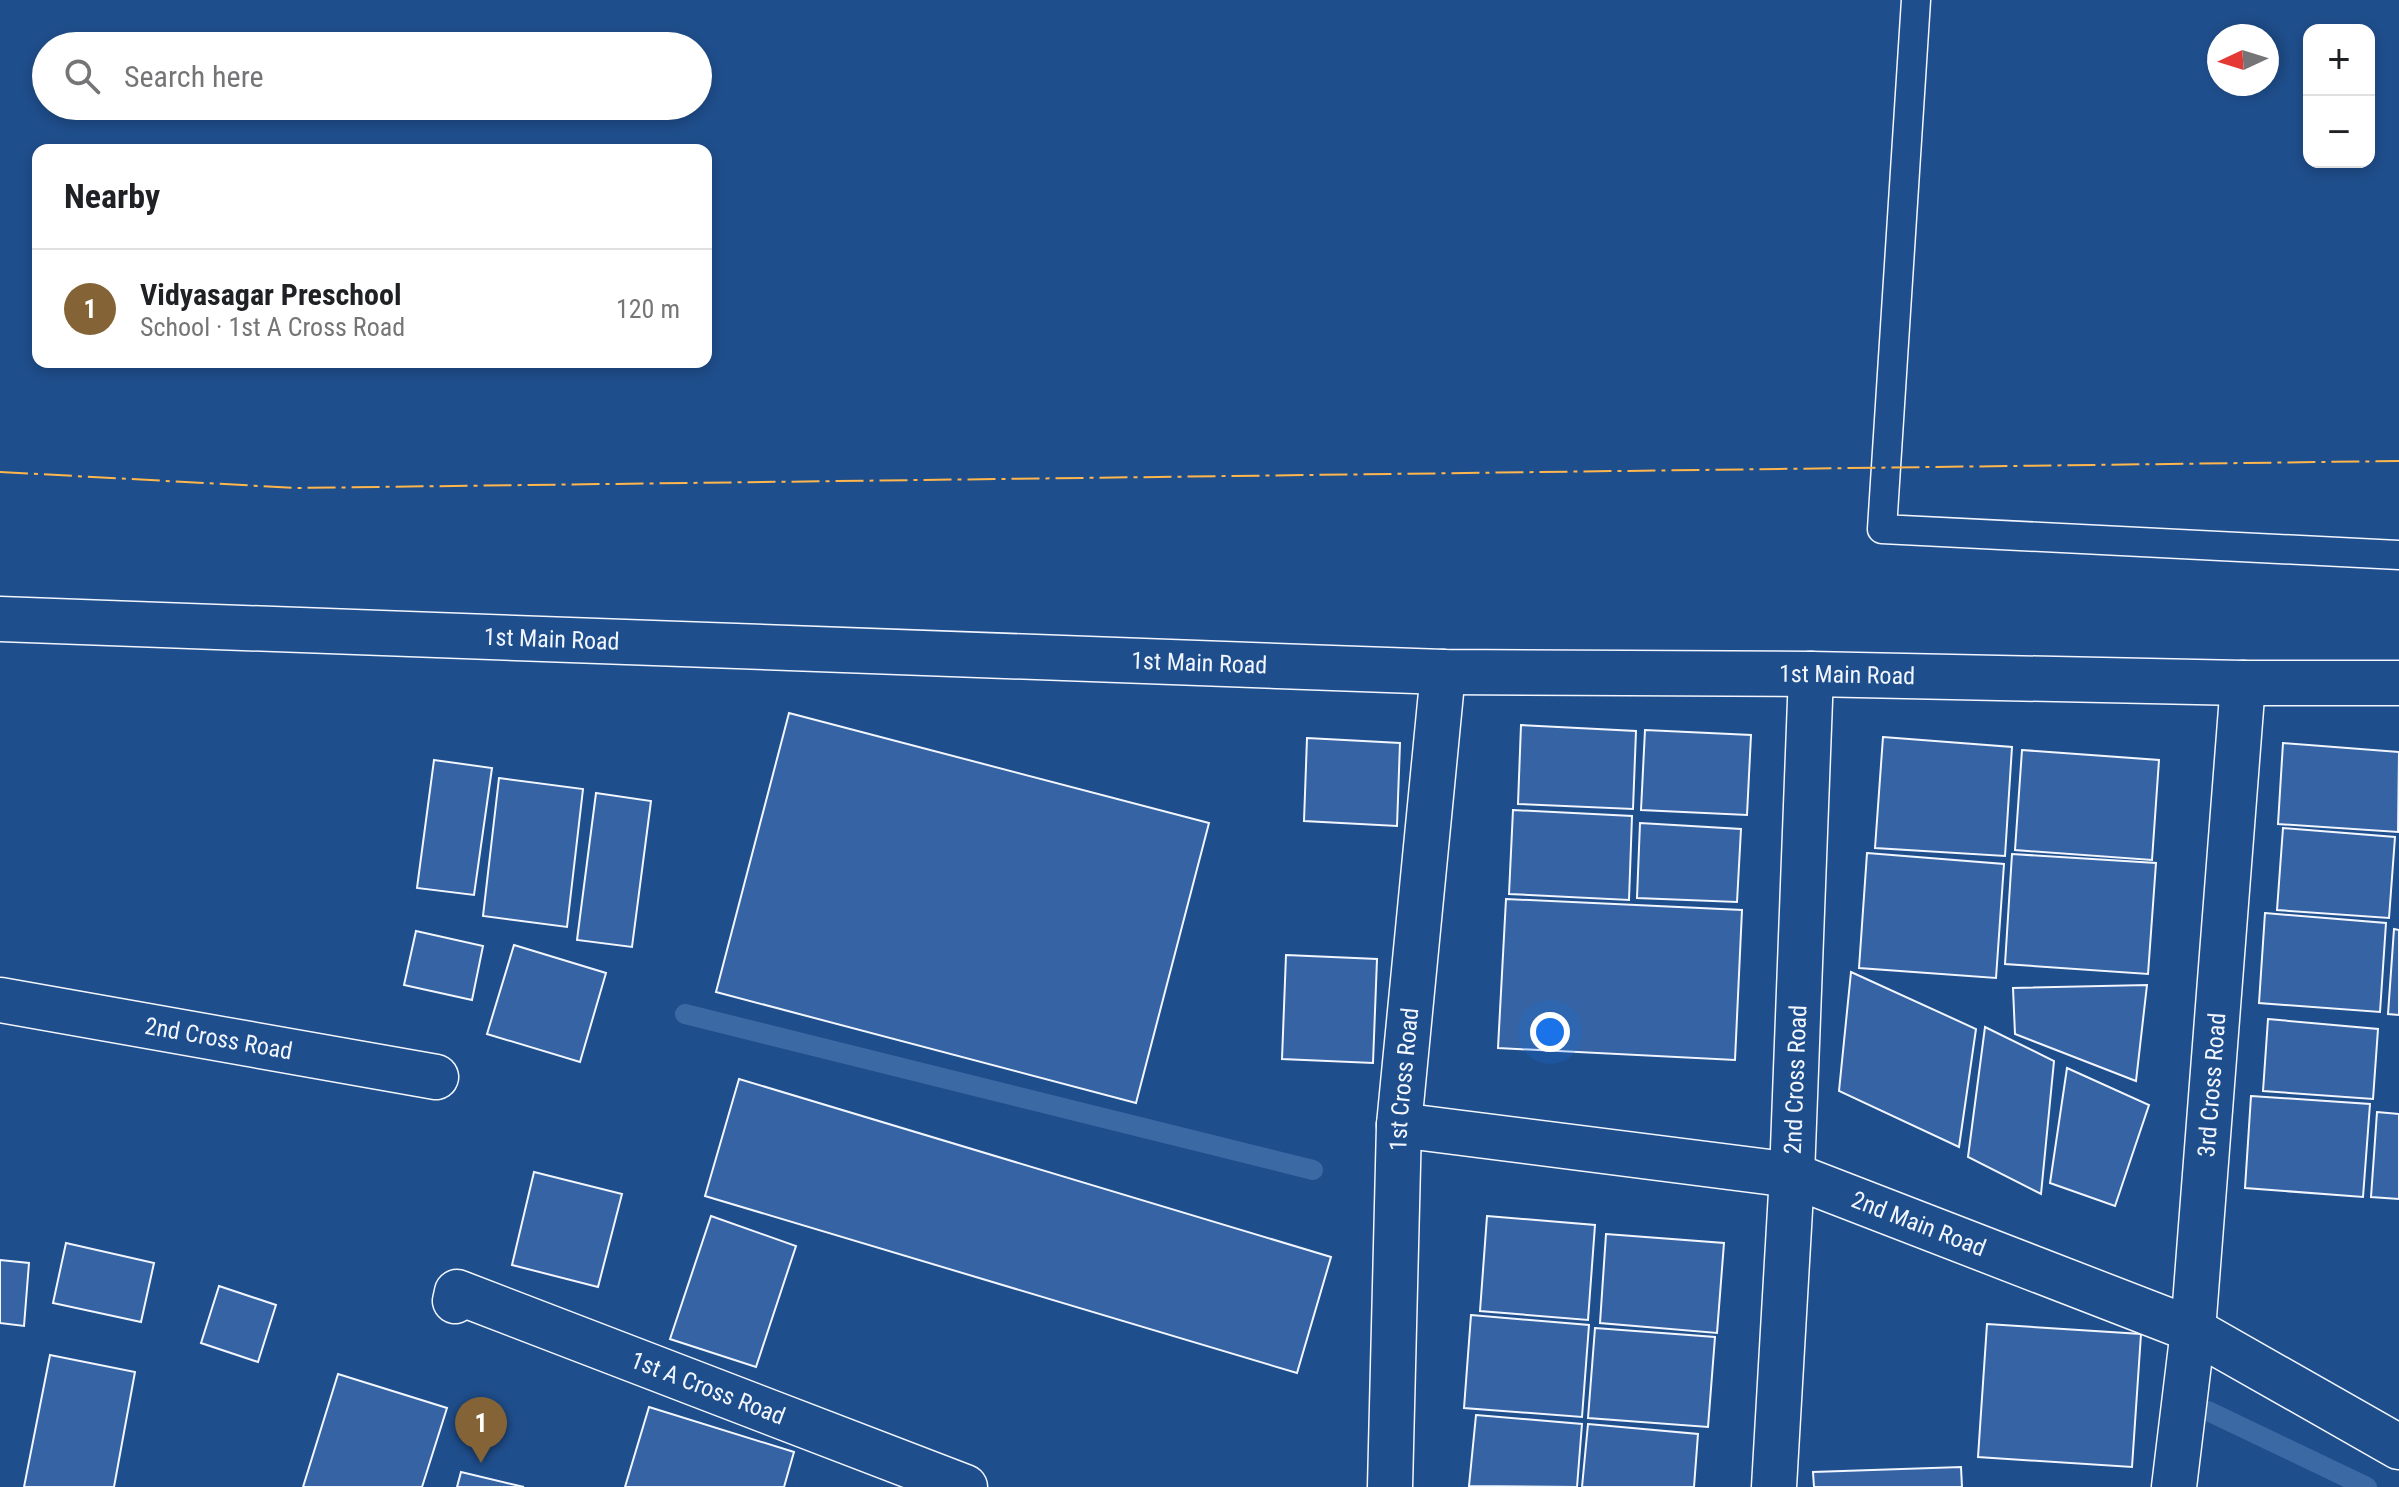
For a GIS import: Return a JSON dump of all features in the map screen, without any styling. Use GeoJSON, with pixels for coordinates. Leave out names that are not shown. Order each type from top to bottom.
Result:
{"type":"FeatureCollection","features":[{"type":"Feature","properties":{"kind":"street","name":"1st Main Road"},"geometry":{"type":"LineString","coordinates":[[0,619],[1443,672],[2399,683]]}},
{"type":"Feature","properties":{"kind":"street","name":"1st Cross Road"},"geometry":{"type":"LineString","coordinates":[[1390,1487],[1399,1125],[1443,672]]}},
{"type":"Feature","properties":{"kind":"street","name":"2nd Cross Road"},"geometry":{"type":"LineString","coordinates":[[1774,1487],[1792,1175],[1811,674]]}},
{"type":"Feature","properties":{"kind":"street","name":"3rd Cross Road"},"geometry":{"type":"LineString","coordinates":[[2174,1487],[2193,1330],[2243,683]]}},
{"type":"Feature","properties":{"kind":"street","name":"2nd Cross Road"},"geometry":{"type":"LineString","coordinates":[[0,1000],[436,1077]]}},
{"type":"Feature","properties":{"kind":"street","name":"2nd Main Road"},"geometry":{"type":"LineString","coordinates":[[1399,1125],[1792,1175],[2193,1330],[2399,1447]]}},
{"type":"Feature","properties":{"kind":"street","name":"1st A Cross Road"},"geometry":{"type":"LineString","coordinates":[[455,1301],[457,1292],[965,1487]]}},
{"type":"Feature","properties":{"kind":"lane"},"geometry":{"type":"LineString","coordinates":[[1916,0],[1882,529],[2399,555]]}},
{"type":"Feature","properties":{"kind":"building"},"geometry":{"type":"Polygon","coordinates":[[[789,713],[1209,823],[1136,1103],[716,992],[789,713]]]}},
{"type":"Feature","properties":{"kind":"building"},"geometry":{"type":"Polygon","coordinates":[[[1521,725],[1636,731],[1633,809],[1518,804],[1521,725]]]}},
{"type":"Feature","properties":{"kind":"building"},"geometry":{"type":"Polygon","coordinates":[[[1645,730],[1751,735],[1747,815],[1641,810],[1645,730]]]}},
{"type":"Feature","properties":{"kind":"building"},"geometry":{"type":"Polygon","coordinates":[[[1883,737],[2012,747],[2005,856],[1875,848],[1883,737]]]}},
{"type":"Feature","properties":{"kind":"building"},"geometry":{"type":"Polygon","coordinates":[[[1307,738],[1400,743],[1397,826],[1304,821],[1307,738]]]}},
{"type":"Feature","properties":{"kind":"building"},"geometry":{"type":"Polygon","coordinates":[[[2283,743],[2399,752],[2398,832],[2278,824],[2283,743]]]}},
{"type":"Feature","properties":{"kind":"building"},"geometry":{"type":"Polygon","coordinates":[[[2022,750],[2159,760],[2152,860],[2015,850],[2022,750]]]}},
{"type":"Feature","properties":{"kind":"building"},"geometry":{"type":"Polygon","coordinates":[[[434,760],[492,768],[474,895],[417,888],[434,760]]]}},
{"type":"Feature","properties":{"kind":"building"},"geometry":{"type":"Polygon","coordinates":[[[499,778],[583,789],[567,927],[483,916],[499,778]]]}},
{"type":"Feature","properties":{"kind":"building"},"geometry":{"type":"Polygon","coordinates":[[[596,793],[651,801],[632,947],[577,940],[596,793]]]}},
{"type":"Feature","properties":{"kind":"building"},"geometry":{"type":"Polygon","coordinates":[[[1513,810],[1632,816],[1629,900],[1509,894],[1513,810]]]}},
{"type":"Feature","properties":{"kind":"building"},"geometry":{"type":"Polygon","coordinates":[[[1640,823],[1741,829],[1737,902],[1637,898],[1640,823]]]}},
{"type":"Feature","properties":{"kind":"building"},"geometry":{"type":"Polygon","coordinates":[[[2283,828],[2395,837],[2389,918],[2277,910],[2283,828]]]}},
{"type":"Feature","properties":{"kind":"building"},"geometry":{"type":"Polygon","coordinates":[[[1867,853],[2004,864],[1996,978],[1859,968],[1867,853]]]}},
{"type":"Feature","properties":{"kind":"building"},"geometry":{"type":"Polygon","coordinates":[[[2012,854],[2156,863],[2148,974],[2005,964],[2012,854]]]}},
{"type":"Feature","properties":{"kind":"building"},"geometry":{"type":"Polygon","coordinates":[[[1506,899],[1742,910],[1735,1060],[1498,1048],[1506,899]]]}},
{"type":"Feature","properties":{"kind":"building"},"geometry":{"type":"Polygon","coordinates":[[[2265,913],[2386,923],[2380,1012],[2259,1003],[2265,913]]]}},
{"type":"Feature","properties":{"kind":"building"},"geometry":{"type":"Polygon","coordinates":[[[2394,929],[2399,930],[2399,1015],[2388,1014],[2394,929]]]}},
{"type":"Feature","properties":{"kind":"building"},"geometry":{"type":"Polygon","coordinates":[[[416,931],[483,946],[472,1000],[404,985],[416,931]]]}},
{"type":"Feature","properties":{"kind":"building"},"geometry":{"type":"Polygon","coordinates":[[[514,945],[606,973],[580,1062],[487,1034],[514,945]]]}},
{"type":"Feature","properties":{"kind":"building"},"geometry":{"type":"Polygon","coordinates":[[[1286,955],[1377,959],[1373,1063],[1282,1059],[1286,955]]]}},
{"type":"Feature","properties":{"kind":"building"},"geometry":{"type":"Polygon","coordinates":[[[1851,972],[1976,1029],[1959,1147],[1839,1091],[1851,972]]]}},
{"type":"Feature","properties":{"kind":"building"},"geometry":{"type":"Polygon","coordinates":[[[2147,985],[2136,1081],[2015,1034],[2013,988],[2147,985]]]}},
{"type":"Feature","properties":{"kind":"building"},"geometry":{"type":"Polygon","coordinates":[[[2268,1019],[2378,1029],[2373,1099],[2263,1091],[2268,1019]]]}},
{"type":"Feature","properties":{"kind":"building"},"geometry":{"type":"Polygon","coordinates":[[[1985,1027],[2054,1061],[2041,1194],[1968,1157],[1985,1027]]]}},
{"type":"Feature","properties":{"kind":"building"},"geometry":{"type":"Polygon","coordinates":[[[2067,1068],[2149,1105],[2115,1206],[2050,1183],[2067,1068]]]}},
{"type":"Feature","properties":{"kind":"building"},"geometry":{"type":"Polygon","coordinates":[[[739,1079],[1331,1257],[1297,1373],[705,1196],[739,1079]]]}},
{"type":"Feature","properties":{"kind":"building"},"geometry":{"type":"Polygon","coordinates":[[[2251,1096],[2370,1104],[2363,1197],[2245,1188],[2251,1096]]]}},
{"type":"Feature","properties":{"kind":"building"},"geometry":{"type":"Polygon","coordinates":[[[2377,1112],[2399,1114],[2399,1199],[2371,1197],[2377,1112]]]}},
{"type":"Feature","properties":{"kind":"building"},"geometry":{"type":"Polygon","coordinates":[[[534,1172],[622,1194],[598,1287],[512,1265],[534,1172]]]}},
{"type":"Feature","properties":{"kind":"building"},"geometry":{"type":"Polygon","coordinates":[[[711,1216],[796,1246],[756,1367],[670,1339],[711,1216]]]}},
{"type":"Feature","properties":{"kind":"building"},"geometry":{"type":"Polygon","coordinates":[[[1487,1216],[1595,1225],[1588,1320],[1480,1311],[1487,1216]]]}},
{"type":"Feature","properties":{"kind":"building"},"geometry":{"type":"Polygon","coordinates":[[[1606,1234],[1724,1243],[1717,1333],[1600,1323],[1606,1234]]]}},
{"type":"Feature","properties":{"kind":"building"},"geometry":{"type":"Polygon","coordinates":[[[66,1243],[154,1263],[141,1322],[53,1303],[66,1243]]]}},
{"type":"Feature","properties":{"kind":"building"},"geometry":{"type":"Polygon","coordinates":[[[0,1260],[29,1263],[24,1326],[0,1323],[0,1260]]]}},
{"type":"Feature","properties":{"kind":"building"},"geometry":{"type":"Polygon","coordinates":[[[219,1286],[276,1305],[258,1362],[201,1343],[219,1286]]]}},
{"type":"Feature","properties":{"kind":"building"},"geometry":{"type":"Polygon","coordinates":[[[1471,1315],[1589,1325],[1582,1417],[1464,1408],[1471,1315]]]}},
{"type":"Feature","properties":{"kind":"building"},"geometry":{"type":"Polygon","coordinates":[[[1987,1324],[2141,1334],[2132,1467],[1978,1457],[1987,1324]]]}},
{"type":"Feature","properties":{"kind":"building"},"geometry":{"type":"Polygon","coordinates":[[[1595,1328],[1715,1337],[1708,1427],[1588,1418],[1595,1328]]]}},
{"type":"Feature","properties":{"kind":"building"},"geometry":{"type":"Polygon","coordinates":[[[50,1355],[135,1372],[114,1487],[24,1487],[50,1355]]]}},
{"type":"Feature","properties":{"kind":"building"},"geometry":{"type":"Polygon","coordinates":[[[338,1374],[447,1408],[422,1487],[303,1487],[338,1374]]]}},
{"type":"Feature","properties":{"kind":"building"},"geometry":{"type":"Polygon","coordinates":[[[649,1407],[794,1452],[784,1487],[625,1487],[649,1407]]]}},
{"type":"Feature","properties":{"kind":"building"},"geometry":{"type":"Polygon","coordinates":[[[1476,1415],[1582,1424],[1577,1487],[1469,1486],[1476,1415]]]}},
{"type":"Feature","properties":{"kind":"building"},"geometry":{"type":"Polygon","coordinates":[[[1588,1424],[1698,1434],[1694,1487],[1582,1487],[1588,1424]]]}},
{"type":"Feature","properties":{"kind":"building"},"geometry":{"type":"Polygon","coordinates":[[[1961,1467],[1962,1487],[1814,1487],[1813,1472],[1961,1467]]]}},
{"type":"Feature","properties":{"kind":"building"},"geometry":{"type":"Polygon","coordinates":[[[461,1472],[524,1487],[457,1487],[461,1472]]]}},
{"type":"Feature","properties":{"kind":"waterway"},"geometry":{"type":"LineString","coordinates":[[685,1014],[1313,1170]]}},
{"type":"Feature","properties":{"kind":"waterway"},"geometry":{"type":"LineString","coordinates":[[2208,1411],[2367,1487]]}},
{"type":"Feature","properties":{"kind":"power"},"geometry":{"type":"LineString","coordinates":[[0,472],[297,488],[2399,461]]}},
{"type":"Feature","properties":{"kind":"place","name":"Vidyasagar Preschool"},"geometry":{"type":"Point","coordinates":[481,1463]}}]}
